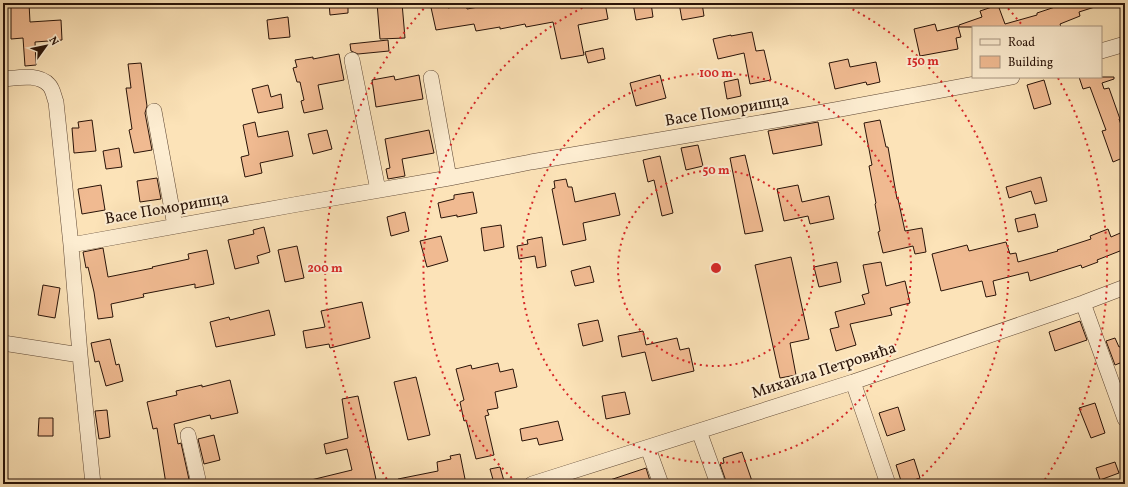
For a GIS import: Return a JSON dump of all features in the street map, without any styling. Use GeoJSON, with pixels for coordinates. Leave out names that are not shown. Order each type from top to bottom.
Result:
{"type":"FeatureCollection","features":[{"type":"Feature","properties":{"kind":"street"},"geometry":{"type":"LineString","coordinates":[[1102,51],[1125,44]]}},
{"type":"Feature","properties":{"kind":"street"},"geometry":{"type":"LineString","coordinates":[[352,60],[378,190]]}},
{"type":"Feature","properties":{"kind":"street"},"geometry":{"type":"LineString","coordinates":[[3,79],[34,78],[42,80],[49,85],[56,102],[94,484]]}},
{"type":"Feature","properties":{"kind":"street"},"geometry":{"type":"LineString","coordinates":[[431,78],[449,178]]}},
{"type":"Feature","properties":{"kind":"street","name":"Васе Поморишца"},"geometry":{"type":"LineString","coordinates":[[71,245],[531,162],[820,113],[1007,78]]}},
{"type":"Feature","properties":{"kind":"street"},"geometry":{"type":"LineString","coordinates":[[154,111],[176,226]]}},
{"type":"Feature","properties":{"kind":"street","name":"Михаила Петровића"},"geometry":{"type":"LineString","coordinates":[[532,484],[853,382],[1125,287]]}},
{"type":"Feature","properties":{"kind":"street"},"geometry":{"type":"LineString","coordinates":[[1083,302],[1125,419]]}},
{"type":"Feature","properties":{"kind":"street"},"geometry":{"type":"LineString","coordinates":[[3,344],[80,355]]}},
{"type":"Feature","properties":{"kind":"street"},"geometry":{"type":"LineString","coordinates":[[853,382],[888,484]]}},
{"type":"Feature","properties":{"kind":"street"},"geometry":{"type":"LineString","coordinates":[[699,431],[718,484]]}},
{"type":"Feature","properties":{"kind":"street"},"geometry":{"type":"LineString","coordinates":[[188,435],[199,484]]}},
{"type":"Feature","properties":{"kind":"street"},"geometry":{"type":"LineString","coordinates":[[648,448],[661,484]]}},
{"type":"Feature","properties":{"kind":"building"},"geometry":{"type":"Polygon","coordinates":[[[11,3],[29,3],[30,22],[61,20],[62,40],[35,42],[36,65],[25,66],[23,38],[11,39],[11,3]]]}},
{"type":"Feature","properties":{"kind":"building"},"geometry":{"type":"Polygon","coordinates":[[[329,3],[348,3],[348,13],[330,15],[329,3]]]}},
{"type":"Feature","properties":{"kind":"building"},"geometry":{"type":"Polygon","coordinates":[[[377,3],[402,3],[405,38],[380,39],[377,3]]]}},
{"type":"Feature","properties":{"kind":"building"},"geometry":{"type":"Polygon","coordinates":[[[430,3],[447,3],[448,8],[466,4],[467,9],[495,3],[605,3],[608,19],[578,25],[584,55],[561,59],[553,22],[526,27],[525,24],[500,29],[500,27],[476,31],[474,24],[436,30],[430,3]]]}},
{"type":"Feature","properties":{"kind":"building"},"geometry":{"type":"Polygon","coordinates":[[[633,3],[651,3],[653,17],[636,20],[633,3]]]}},
{"type":"Feature","properties":{"kind":"building"},"geometry":{"type":"Polygon","coordinates":[[[679,3],[702,3],[704,16],[682,20],[679,3]]]}},
{"type":"Feature","properties":{"kind":"building"},"geometry":{"type":"Polygon","coordinates":[[[1060,3],[1100,3],[1101,5],[1079,12],[1080,16],[1060,24],[1061,26],[959,27],[959,25],[982,17],[980,11],[998,5],[1005,24],[1037,15],[1037,13],[1061,5],[1060,3]]]}},
{"type":"Feature","properties":{"kind":"building"},"geometry":{"type":"Polygon","coordinates":[[[288,17],[290,37],[269,39],[267,20],[288,17]]]}},
{"type":"Feature","properties":{"kind":"building"},"geometry":{"type":"Polygon","coordinates":[[[935,24],[937,31],[958,26],[961,37],[956,38],[958,49],[920,56],[914,29],[935,24]]]}},
{"type":"Feature","properties":{"kind":"building"},"geometry":{"type":"Polygon","coordinates":[[[752,32],[756,51],[764,50],[771,80],[750,84],[744,53],[718,59],[713,39],[752,32]]]}},
{"type":"Feature","properties":{"kind":"building"},"geometry":{"type":"Polygon","coordinates":[[[388,40],[389,51],[358,54],[351,51],[350,44],[388,40]]]}},
{"type":"Feature","properties":{"kind":"building"},"geometry":{"type":"Polygon","coordinates":[[[603,48],[605,59],[588,63],[585,52],[603,48]]]}},
{"type":"Feature","properties":{"kind":"building"},"geometry":{"type":"Polygon","coordinates":[[[339,54],[344,80],[318,85],[323,109],[304,113],[301,101],[304,100],[300,82],[297,82],[293,68],[297,67],[295,60],[313,57],[313,59],[339,54]]]}},
{"type":"Feature","properties":{"kind":"building"},"geometry":{"type":"Polygon","coordinates":[[[848,59],[850,67],[876,62],[880,82],[867,85],[866,82],[835,89],[829,63],[848,59]]]}},
{"type":"Feature","properties":{"kind":"building"},"geometry":{"type":"Polygon","coordinates":[[[141,63],[147,106],[145,113],[152,150],[134,153],[129,130],[132,129],[126,88],[131,88],[128,64],[141,63]]]}},
{"type":"Feature","properties":{"kind":"building"},"geometry":{"type":"Polygon","coordinates":[[[419,75],[423,99],[376,107],[372,80],[394,76],[395,80],[419,75]]]}},
{"type":"Feature","properties":{"kind":"building"},"geometry":{"type":"Polygon","coordinates":[[[660,75],[666,98],[636,106],[630,83],[660,75]]]}},
{"type":"Feature","properties":{"kind":"building"},"geometry":{"type":"Polygon","coordinates":[[[1114,77],[1114,79],[1102,83],[1104,89],[1109,88],[1120,119],[1125,136],[1125,157],[1113,162],[1102,131],[1106,130],[1090,87],[1083,89],[1079,78],[1114,77]]]}},
{"type":"Feature","properties":{"kind":"building"},"geometry":{"type":"Polygon","coordinates":[[[738,79],[741,96],[727,99],[724,82],[738,79]]]}},
{"type":"Feature","properties":{"kind":"building"},"geometry":{"type":"Polygon","coordinates":[[[1044,80],[1051,104],[1034,109],[1027,85],[1044,80]]]}},
{"type":"Feature","properties":{"kind":"building"},"geometry":{"type":"Polygon","coordinates":[[[268,85],[271,97],[281,94],[283,108],[258,113],[252,89],[268,85]]]}},
{"type":"Feature","properties":{"kind":"building"},"geometry":{"type":"Polygon","coordinates":[[[92,120],[96,151],[74,153],[72,128],[79,128],[78,122],[92,120]]]}},
{"type":"Feature","properties":{"kind":"building"},"geometry":{"type":"Polygon","coordinates":[[[880,120],[886,147],[888,147],[897,199],[905,231],[922,228],[926,252],[915,254],[913,246],[883,253],[878,232],[880,231],[869,166],[872,165],[864,123],[880,120]]]}},
{"type":"Feature","properties":{"kind":"building"},"geometry":{"type":"Polygon","coordinates":[[[255,122],[258,137],[288,131],[293,156],[260,163],[262,173],[245,177],[241,157],[249,155],[243,125],[255,122]]]}},
{"type":"Feature","properties":{"kind":"building"},"geometry":{"type":"Polygon","coordinates":[[[818,122],[822,145],[773,154],[768,131],[818,122]]]}},
{"type":"Feature","properties":{"kind":"building"},"geometry":{"type":"Polygon","coordinates":[[[327,130],[332,149],[313,154],[308,134],[327,130]]]}},
{"type":"Feature","properties":{"kind":"building"},"geometry":{"type":"Polygon","coordinates":[[[429,130],[434,153],[402,159],[405,176],[388,179],[386,169],[390,168],[385,139],[429,130]]]}},
{"type":"Feature","properties":{"kind":"building"},"geometry":{"type":"Polygon","coordinates":[[[698,145],[703,166],[686,170],[681,148],[698,145]]]}},
{"type":"Feature","properties":{"kind":"building"},"geometry":{"type":"Polygon","coordinates":[[[119,148],[122,167],[106,169],[103,151],[119,148]]]}},
{"type":"Feature","properties":{"kind":"building"},"geometry":{"type":"Polygon","coordinates":[[[745,155],[763,231],[745,234],[730,158],[745,155]]]}},
{"type":"Feature","properties":{"kind":"building"},"geometry":{"type":"Polygon","coordinates":[[[660,156],[673,213],[662,216],[654,180],[648,182],[643,160],[660,156]]]}},
{"type":"Feature","properties":{"kind":"building"},"geometry":{"type":"Polygon","coordinates":[[[1041,177],[1047,201],[1035,204],[1031,191],[1009,198],[1006,187],[1041,177]]]}},
{"type":"Feature","properties":{"kind":"building"},"geometry":{"type":"Polygon","coordinates":[[[157,178],[161,199],[140,202],[137,181],[157,178]]]}},
{"type":"Feature","properties":{"kind":"building"},"geometry":{"type":"Polygon","coordinates":[[[566,179],[568,187],[572,187],[575,202],[615,193],[620,215],[583,223],[586,240],[563,245],[552,189],[555,188],[554,181],[566,179]]]}},
{"type":"Feature","properties":{"kind":"building"},"geometry":{"type":"Polygon","coordinates":[[[101,185],[105,210],[82,214],[78,189],[101,185]]]}},
{"type":"Feature","properties":{"kind":"building"},"geometry":{"type":"Polygon","coordinates":[[[798,185],[802,202],[829,196],[834,219],[810,224],[808,216],[784,221],[777,189],[798,185]]]}},
{"type":"Feature","properties":{"kind":"building"},"geometry":{"type":"Polygon","coordinates":[[[473,192],[477,213],[457,217],[457,215],[441,218],[438,203],[454,199],[454,195],[473,192]]]}},
{"type":"Feature","properties":{"kind":"building"},"geometry":{"type":"Polygon","coordinates":[[[405,212],[409,231],[391,236],[387,217],[405,212]]]}},
{"type":"Feature","properties":{"kind":"building"},"geometry":{"type":"Polygon","coordinates":[[[1035,214],[1038,227],[1018,232],[1015,219],[1035,214]]]}},
{"type":"Feature","properties":{"kind":"building"},"geometry":{"type":"Polygon","coordinates":[[[501,225],[504,247],[484,251],[481,228],[501,225]]]}},
{"type":"Feature","properties":{"kind":"building"},"geometry":{"type":"Polygon","coordinates":[[[264,227],[270,252],[257,256],[259,263],[235,269],[228,240],[254,234],[253,230],[264,227]]]}},
{"type":"Feature","properties":{"kind":"building"},"geometry":{"type":"Polygon","coordinates":[[[1108,229],[1111,237],[1125,231],[1125,249],[1097,260],[1098,262],[1082,268],[1081,265],[1030,281],[1028,272],[993,281],[996,295],[986,297],[982,281],[941,291],[932,254],[967,245],[969,251],[1006,242],[1010,254],[1016,253],[1018,262],[1058,251],[1057,250],[1091,239],[1090,236],[1108,229]]]}},
{"type":"Feature","properties":{"kind":"building"},"geometry":{"type":"Polygon","coordinates":[[[441,236],[448,261],[427,267],[420,241],[441,236]]]}},
{"type":"Feature","properties":{"kind":"building"},"geometry":{"type":"Polygon","coordinates":[[[542,237],[546,266],[537,268],[535,256],[519,259],[517,246],[528,244],[527,240],[542,237]]]}},
{"type":"Feature","properties":{"kind":"building"},"geometry":{"type":"Polygon","coordinates":[[[297,246],[304,278],[285,282],[278,250],[297,246]]]}},
{"type":"Feature","properties":{"kind":"building"},"geometry":{"type":"Polygon","coordinates":[[[103,248],[108,277],[189,259],[188,254],[207,250],[214,284],[195,288],[195,284],[143,294],[144,297],[111,304],[113,317],[98,319],[94,292],[88,267],[86,268],[83,252],[103,248]]]}},
{"type":"Feature","properties":{"kind":"building"},"geometry":{"type":"Polygon","coordinates":[[[791,257],[809,339],[790,343],[796,375],[780,378],[755,265],[791,257]]]}},
{"type":"Feature","properties":{"kind":"building"},"geometry":{"type":"Polygon","coordinates":[[[837,262],[841,282],[819,287],[814,267],[837,262]]]}},
{"type":"Feature","properties":{"kind":"building"},"geometry":{"type":"Polygon","coordinates":[[[881,262],[886,286],[905,281],[910,303],[890,308],[892,315],[850,324],[856,345],[836,351],[830,329],[839,327],[835,312],[865,304],[862,295],[869,293],[863,265],[881,262]]]}},
{"type":"Feature","properties":{"kind":"building"},"geometry":{"type":"Polygon","coordinates":[[[590,266],[594,282],[575,286],[571,271],[590,266]]]}},
{"type":"Feature","properties":{"kind":"building"},"geometry":{"type":"Polygon","coordinates":[[[43,285],[60,288],[55,318],[38,315],[43,285]]]}},
{"type":"Feature","properties":{"kind":"building"},"geometry":{"type":"Polygon","coordinates":[[[362,302],[370,338],[330,348],[329,344],[306,348],[303,331],[325,327],[321,311],[362,302]]]}},
{"type":"Feature","properties":{"kind":"building"},"geometry":{"type":"Polygon","coordinates":[[[269,310],[275,335],[216,347],[210,322],[229,317],[230,320],[269,310]]]}},
{"type":"Feature","properties":{"kind":"building"},"geometry":{"type":"Polygon","coordinates":[[[598,320],[603,341],[583,346],[578,324],[598,320]]]}},
{"type":"Feature","properties":{"kind":"building"},"geometry":{"type":"Polygon","coordinates":[[[1080,321],[1087,340],[1055,351],[1049,332],[1080,321]]]}},
{"type":"Feature","properties":{"kind":"building"},"geometry":{"type":"Polygon","coordinates":[[[643,331],[646,345],[677,338],[680,350],[689,348],[694,371],[652,381],[645,352],[622,357],[618,336],[643,331]]]}},
{"type":"Feature","properties":{"kind":"building"},"geometry":{"type":"Polygon","coordinates":[[[1115,338],[1119,347],[1125,345],[1125,361],[1115,365],[1106,341],[1115,338]]]}},
{"type":"Feature","properties":{"kind":"building"},"geometry":{"type":"Polygon","coordinates":[[[110,339],[116,365],[119,364],[123,381],[106,386],[99,361],[95,362],[91,343],[110,339]]]}},
{"type":"Feature","properties":{"kind":"building"},"geometry":{"type":"Polygon","coordinates":[[[498,363],[500,372],[513,369],[517,387],[495,392],[498,408],[487,410],[489,415],[485,416],[494,455],[476,459],[466,420],[464,421],[460,402],[464,400],[456,369],[471,365],[472,369],[498,363]]]}},
{"type":"Feature","properties":{"kind":"building"},"geometry":{"type":"Polygon","coordinates":[[[416,377],[430,435],[408,440],[394,382],[416,377]]]}},
{"type":"Feature","properties":{"kind":"building"},"geometry":{"type":"Polygon","coordinates":[[[230,380],[238,413],[211,419],[210,415],[174,424],[178,444],[181,443],[190,484],[166,484],[157,428],[153,429],[147,402],[177,395],[176,391],[202,385],[202,387],[230,380]]]}},
{"type":"Feature","properties":{"kind":"building"},"geometry":{"type":"Polygon","coordinates":[[[625,392],[630,414],[606,419],[602,396],[625,392]]]}},
{"type":"Feature","properties":{"kind":"building"},"geometry":{"type":"Polygon","coordinates":[[[358,396],[377,484],[312,484],[311,480],[352,470],[347,449],[326,454],[324,444],[348,438],[342,399],[358,396]]]}},
{"type":"Feature","properties":{"kind":"building"},"geometry":{"type":"Polygon","coordinates":[[[1095,403],[1105,433],[1091,438],[1079,408],[1095,403]]]}},
{"type":"Feature","properties":{"kind":"building"},"geometry":{"type":"Polygon","coordinates":[[[898,407],[905,430],[887,436],[879,413],[898,407]]]}},
{"type":"Feature","properties":{"kind":"building"},"geometry":{"type":"Polygon","coordinates":[[[107,410],[110,437],[99,439],[95,411],[107,410]]]}},
{"type":"Feature","properties":{"kind":"building"},"geometry":{"type":"Polygon","coordinates":[[[39,418],[53,418],[53,436],[38,436],[39,418]]]}},
{"type":"Feature","properties":{"kind":"building"},"geometry":{"type":"Polygon","coordinates":[[[558,421],[563,440],[539,445],[537,438],[522,441],[520,429],[558,421]]]}},
{"type":"Feature","properties":{"kind":"building"},"geometry":{"type":"Polygon","coordinates":[[[214,435],[220,460],[204,464],[198,439],[214,435]]]}},
{"type":"Feature","properties":{"kind":"building"},"geometry":{"type":"Polygon","coordinates":[[[742,452],[753,484],[727,484],[720,464],[724,463],[723,458],[742,452]]]}},
{"type":"Feature","properties":{"kind":"building"},"geometry":{"type":"Polygon","coordinates":[[[460,454],[466,484],[457,484],[456,482],[449,484],[398,484],[398,479],[438,471],[437,462],[451,459],[450,456],[460,454]]]}},
{"type":"Feature","properties":{"kind":"building"},"geometry":{"type":"Polygon","coordinates":[[[914,459],[920,478],[902,484],[896,465],[914,459]]]}},
{"type":"Feature","properties":{"kind":"building"},"geometry":{"type":"Polygon","coordinates":[[[1115,462],[1119,473],[1100,480],[1096,468],[1115,462]]]}},
{"type":"Feature","properties":{"kind":"building"},"geometry":{"type":"Polygon","coordinates":[[[500,467],[504,481],[494,483],[490,469],[500,467]]]}},
{"type":"Feature","properties":{"kind":"building"},"geometry":{"type":"Polygon","coordinates":[[[646,468],[651,484],[604,484],[604,482],[646,468]]]}}]}
